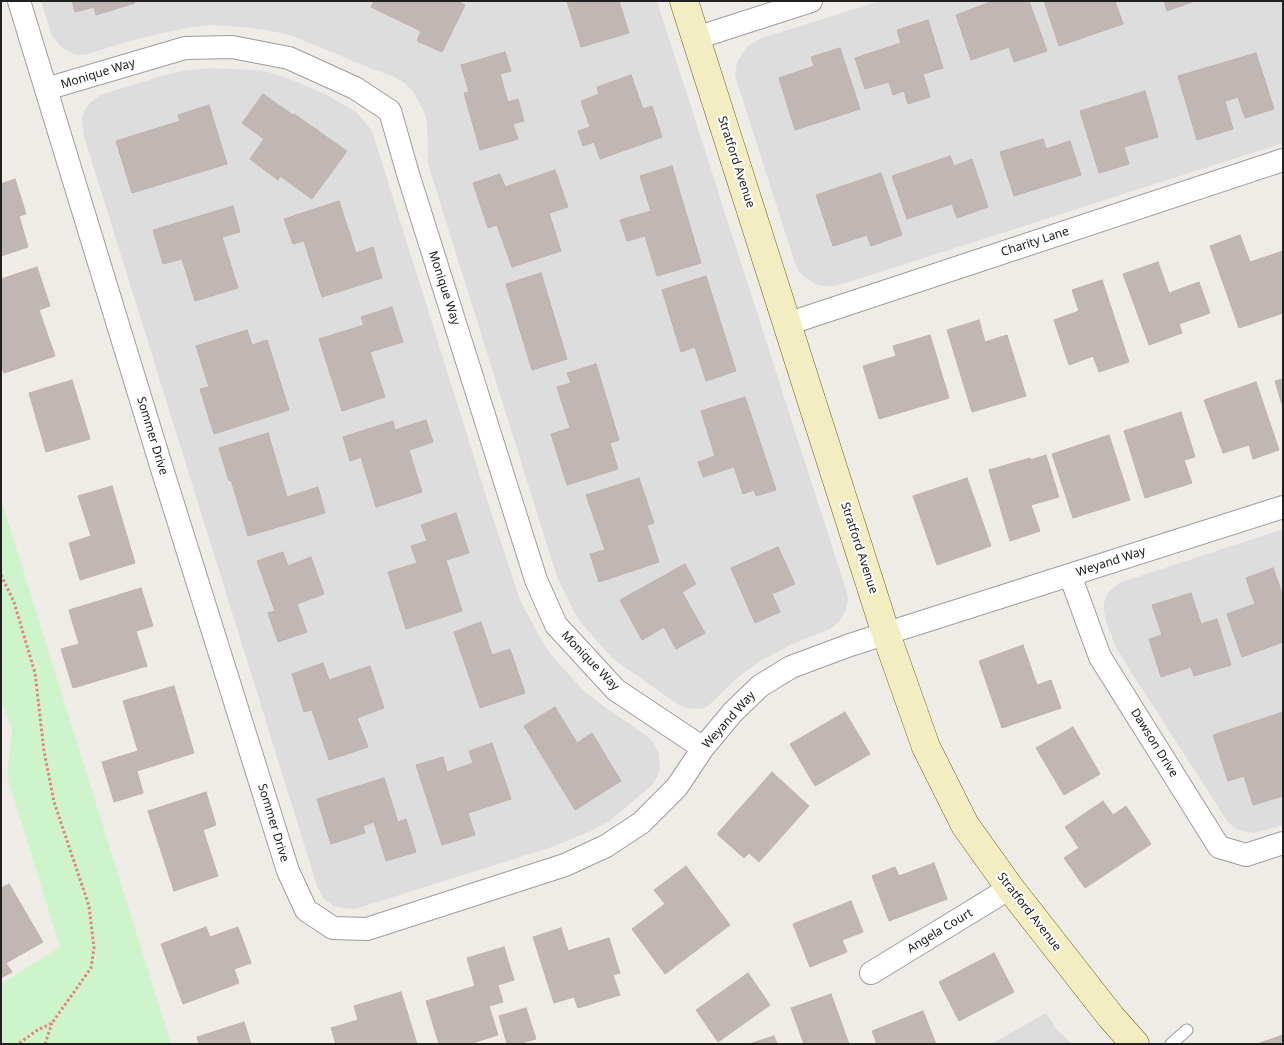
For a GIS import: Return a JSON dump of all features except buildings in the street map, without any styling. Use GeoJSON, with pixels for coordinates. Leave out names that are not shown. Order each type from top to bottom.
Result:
{"type":"FeatureCollection","features":[{"type":"Feature","properties":{"kind":"street","name":"Sommer Drive"},"geometry":{"type":"LineString","coordinates":[[19,1],[163,472],[288,871]]}},
{"type":"Feature","properties":{"kind":"street","name":"Stratford Avenue"},"geometry":{"type":"LineString","coordinates":[[684,1],[886,634],[926,747],[965,825],[1010,888],[1111,1017],[1135,1044]]}},
{"type":"Feature","properties":{"kind":"street"},"geometry":{"type":"LineString","coordinates":[[696,38],[810,1]]}},
{"type":"Feature","properties":{"kind":"street","name":"Monique Way"},"geometry":{"type":"LineString","coordinates":[[46,89],[184,48],[232,47],[289,58],[355,88],[390,111],[408,174],[536,580],[556,625],[616,690],[703,748]]}},
{"type":"Feature","properties":{"kind":"street","name":"Charity Lane"},"geometry":{"type":"LineString","coordinates":[[787,324],[1283,160]]}},
{"type":"Feature","properties":{"kind":"street","name":"Weyand Way"},"geometry":{"type":"LineString","coordinates":[[288,871],[306,910],[333,928],[367,929],[565,865],[606,846],[641,823],[677,787],[703,748],[733,712],[760,686],[791,667],[850,645],[1283,507]]}},
{"type":"Feature","properties":{"kind":"street","name":"Dawson Drive"},"geometry":{"type":"LineString","coordinates":[[1070,575],[1100,657],[1219,847],[1246,854],[1283,843]]}},
{"type":"Feature","properties":{"kind":"street","name":"Angela Court"},"geometry":{"type":"LineString","coordinates":[[871,973],[1010,888]]}},
{"type":"Feature","properties":{"kind":"lane"},"geometry":{"type":"LineString","coordinates":[[1171,1044],[1188,1030]]}},
{"type":"Feature","properties":{"kind":"path"},"geometry":{"type":"LineString","coordinates":[[1,575],[14,602],[35,673],[44,751],[54,802],[89,906],[94,948],[91,968],[52,1023],[45,1044]]}},
{"type":"Feature","properties":{"kind":"path"},"geometry":{"type":"LineString","coordinates":[[18,1044],[36,1031],[52,1023]]}},
{"type":"Feature","properties":{"kind":"shaded area"},"geometry":{"type":"Polygon","coordinates":[[[41,1],[657,1],[847,593],[846,610],[839,622],[830,629],[790,645],[759,662],[737,678],[708,706],[701,709],[686,708],[679,705],[613,659],[582,624],[557,577],[428,164],[427,123],[425,114],[412,90],[403,82],[388,74],[290,35],[242,27],[210,25],[192,27],[136,39],[84,55],[75,54],[62,48],[52,36],[41,1]]]}},
{"type":"Feature","properties":{"kind":"shaded area"},"geometry":{"type":"Polygon","coordinates":[[[880,1],[1283,1],[1283,143],[846,283],[835,286],[818,285],[804,277],[798,270],[794,260],[737,82],[735,75],[737,62],[749,45],[762,38],[880,1]]]}},
{"type":"Feature","properties":{"kind":"shaded area"},"geometry":{"type":"Polygon","coordinates":[[[211,68],[254,70],[290,79],[327,95],[356,112],[372,131],[520,600],[538,634],[560,665],[584,691],[647,736],[653,742],[659,754],[660,769],[652,785],[608,822],[589,832],[549,848],[355,909],[334,906],[324,899],[318,889],[83,133],[82,117],[85,110],[100,95],[165,75],[211,68]]]}},
{"type":"Feature","properties":{"kind":"shaded area"},"geometry":{"type":"Polygon","coordinates":[[[1283,529],[1283,825],[1255,833],[1238,830],[1226,819],[1115,645],[1106,621],[1104,603],[1108,593],[1119,583],[1283,529]]]}},
{"type":"Feature","properties":{"kind":"shaded area"},"geometry":{"type":"Polygon","coordinates":[[[1046,1013],[1056,1029],[1072,1044],[991,1044],[1046,1013]]]}},
{"type":"Feature","properties":{"kind":"green space"},"geometry":{"type":"Polygon","coordinates":[[[1,499],[171,1044],[1,1044],[1,984],[60,947],[7,776],[12,731],[1,697],[1,499]]]}}]}
